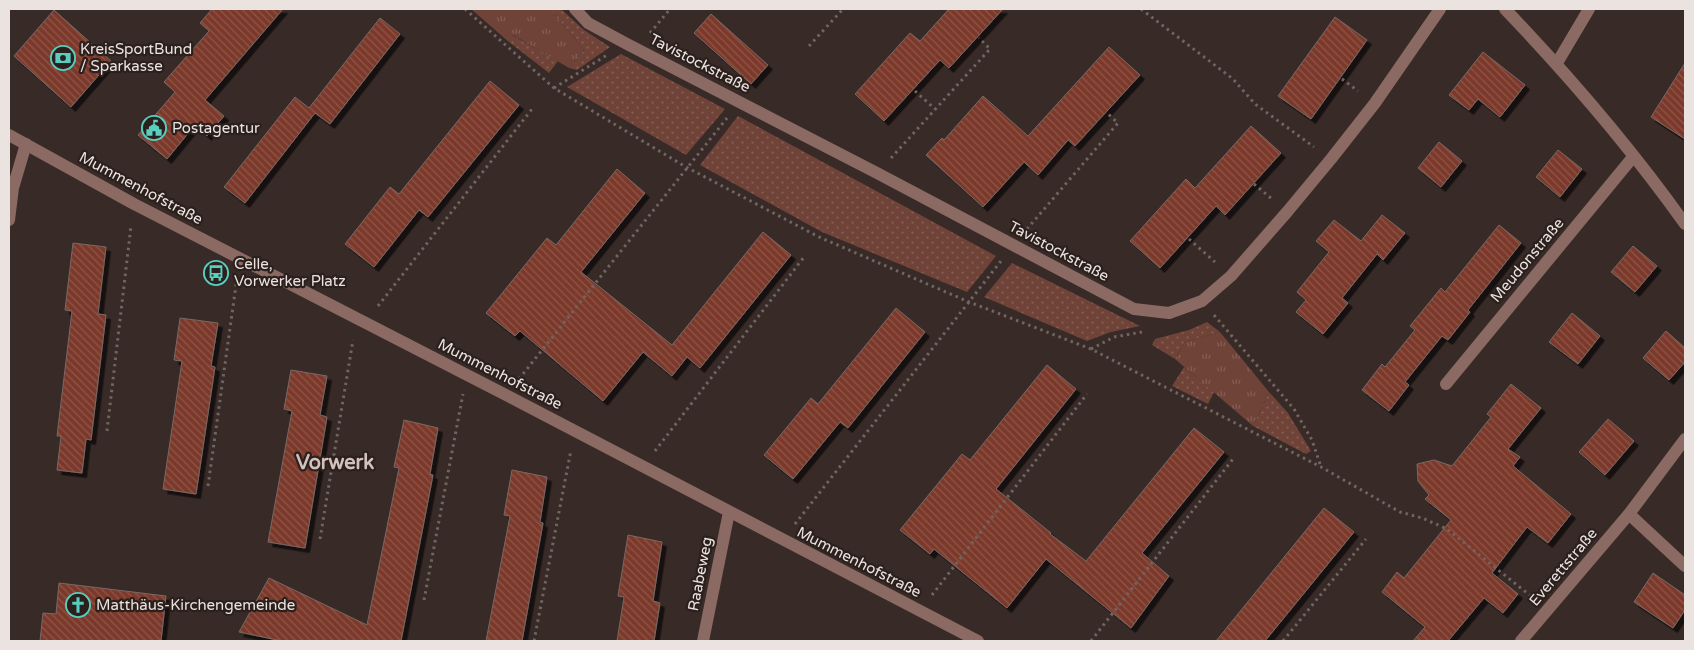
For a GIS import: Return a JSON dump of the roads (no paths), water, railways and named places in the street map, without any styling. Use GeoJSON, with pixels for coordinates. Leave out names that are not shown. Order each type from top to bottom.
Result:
{"type":"FeatureCollection","features":[{"type":"Feature","properties":{"kind":"street","name":"Tavistockstraße"},"geometry":{"type":"LineString","coordinates":[[575,9],[588,23],[1134,309],[1169,313],[1202,301],[1231,276],[1288,212],[1331,159],[1374,103],[1440,9]]}},
{"type":"Feature","properties":{"kind":"street"},"geometry":{"type":"LineString","coordinates":[[1505,9],[1557,62],[1685,224]]}},
{"type":"Feature","properties":{"kind":"street"},"geometry":{"type":"LineString","coordinates":[[1557,62],[1589,9]]}},
{"type":"Feature","properties":{"kind":"street","name":"Mummenhofstraße"},"geometry":{"type":"LineString","coordinates":[[9,134],[134,204],[978,641]]}},
{"type":"Feature","properties":{"kind":"street"},"geometry":{"type":"LineString","coordinates":[[9,220],[13,188],[26,144]]}},
{"type":"Feature","properties":{"kind":"street","name":"Meudonstraße"},"geometry":{"type":"LineString","coordinates":[[1446,384],[1633,157]]}},
{"type":"Feature","properties":{"kind":"street","name":"Everettstraße"},"geometry":{"type":"LineString","coordinates":[[1521,641],[1629,514],[1685,438]]}},
{"type":"Feature","properties":{"kind":"street","name":"Raabeweg"},"geometry":{"type":"LineString","coordinates":[[703,641],[729,512]]}},
{"type":"Feature","properties":{"kind":"street"},"geometry":{"type":"LineString","coordinates":[[1629,514],[1685,566]]}},
{"type":"Feature","properties":{"kind":"place","name":"KreisSportBund / Sparkasse"},"geometry":{"type":"Point","coordinates":[63,58]}},
{"type":"Feature","properties":{"kind":"place","name":"Postagentur"},"geometry":{"type":"Point","coordinates":[154,128]}},
{"type":"Feature","properties":{"kind":"place","name":"Celle, Vorwerker Platz"},"geometry":{"type":"Point","coordinates":[216,273]}},
{"type":"Feature","properties":{"kind":"place","name":"Matthäus-Kirchengemeinde"},"geometry":{"type":"Point","coordinates":[78,605]}},
{"type":"Feature","properties":{"kind":"district","name":"Vorwerk"},"geometry":{"type":"Point","coordinates":[335,462]}}]}
